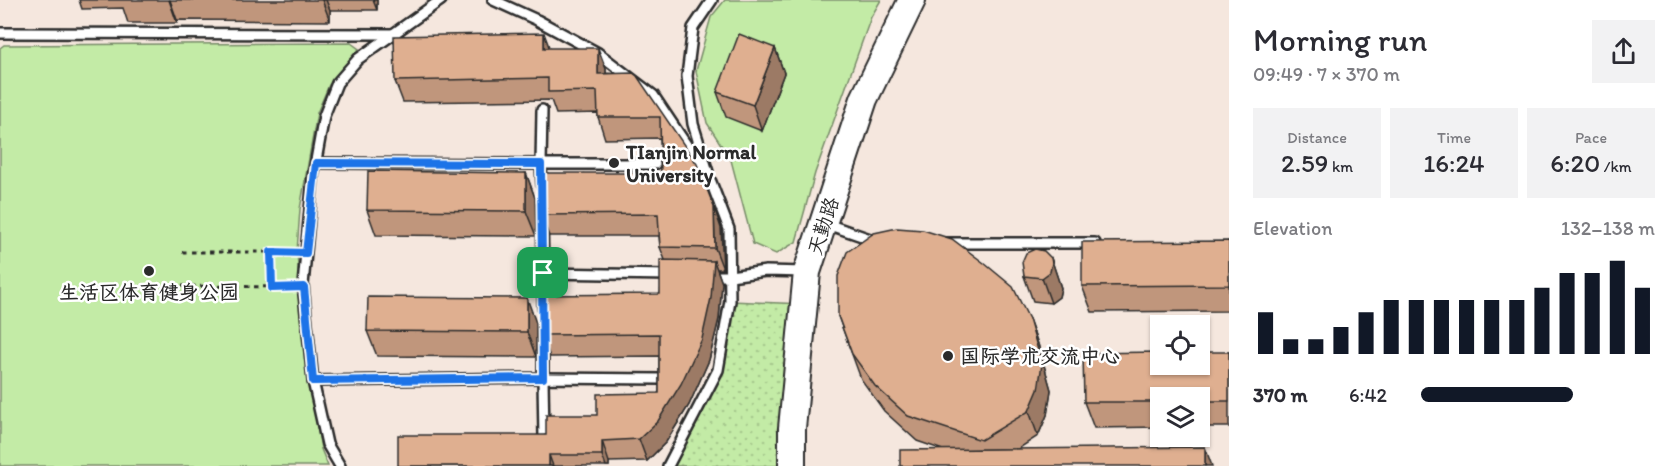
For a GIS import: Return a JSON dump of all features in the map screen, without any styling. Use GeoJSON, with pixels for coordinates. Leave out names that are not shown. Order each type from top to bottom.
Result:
{"type":"FeatureCollection","features":[{"type":"Feature","properties":{"kind":"street","name":"天勤路"},"geometry":{"type":"LineString","coordinates":[[792,466],[792,428],[807,272],[864,99],[912,0]]}},
{"type":"Feature","properties":{"kind":"lane"},"geometry":{"type":"LineString","coordinates":[[340,466],[327,444],[313,381],[304,287],[316,163],[324,116],[337,83],[358,59],[441,0]]}},
{"type":"Feature","properties":{"kind":"lane"},"geometry":{"type":"LineString","coordinates":[[493,0],[537,20],[598,53],[653,95],[711,182]]}},
{"type":"Feature","properties":{"kind":"lane"},"geometry":{"type":"LineString","coordinates":[[668,466],[718,370],[730,301],[729,229],[693,124],[687,76],[693,28],[712,0]]}},
{"type":"Feature","properties":{"kind":"lane"},"geometry":{"type":"LineString","coordinates":[[0,33],[395,34]]}},
{"type":"Feature","properties":{"kind":"lane"},"geometry":{"type":"LineString","coordinates":[[542,110],[544,439]]}},
{"type":"Feature","properties":{"kind":"lane"},"geometry":{"type":"LineString","coordinates":[[316,163],[655,164]]}},
{"type":"Feature","properties":{"kind":"lane"},"geometry":{"type":"LineString","coordinates":[[824,223],[882,243],[893,243]]}},
{"type":"Feature","properties":{"kind":"lane"},"geometry":{"type":"LineString","coordinates":[[938,243],[1110,243]]}},
{"type":"Feature","properties":{"kind":"lane"},"geometry":{"type":"LineString","coordinates":[[696,275],[730,276],[766,272],[807,272]]}},
{"type":"Feature","properties":{"kind":"lane"},"geometry":{"type":"LineString","coordinates":[[543,273],[684,275]]}},
{"type":"Feature","properties":{"kind":"lane"},"geometry":{"type":"LineString","coordinates":[[313,381],[661,379]]}},
{"type":"Feature","properties":{"kind":"path"},"geometry":{"type":"LineString","coordinates":[[182,252],[306,253]]}},
{"type":"Feature","properties":{"kind":"path"},"geometry":{"type":"LineString","coordinates":[[271,252],[272,288]]}},
{"type":"Feature","properties":{"kind":"path"},"geometry":{"type":"LineString","coordinates":[[182,286],[304,287]]}},
{"type":"Feature","properties":{"kind":"green space"},"geometry":{"type":"Polygon","coordinates":[[[725,0],[881,0],[871,17],[815,173],[796,242],[776,254],[753,244],[731,160],[707,123],[696,71],[711,17],[725,0]]]}},
{"type":"Feature","properties":{"kind":"green space","name":"生活区体育健身公园"},"geometry":{"type":"Polygon","coordinates":[[[351,43],[359,49],[329,85],[317,113],[300,209],[297,252],[304,350],[321,449],[328,466],[0,466],[0,48],[4,45],[351,43]]]}},
{"type":"Feature","properties":{"kind":"green space"},"geometry":{"type":"Polygon","coordinates":[[[730,301],[804,304],[792,466],[668,466],[718,370],[730,301]]]}},
{"type":"Feature","properties":{"kind":"building"},"geometry":{"type":"Polygon","coordinates":[[[544,33],[544,48],[598,48],[598,74],[633,73],[637,76],[697,164],[714,207],[715,248],[660,247],[658,214],[541,215],[540,173],[661,173],[660,117],[598,117],[597,91],[548,92],[548,78],[395,81],[394,36],[544,33]]]}},
{"type":"Feature","properties":{"kind":"building"},"geometry":{"type":"Polygon","coordinates":[[[739,34],[775,48],[753,105],[717,92],[739,34]]]}},
{"type":"Feature","properties":{"kind":"building"},"geometry":{"type":"Polygon","coordinates":[[[368,171],[526,173],[526,211],[367,210],[368,171]]]}},
{"type":"Feature","properties":{"kind":"building","name":"国际学术交流中心"},"geometry":{"type":"Polygon","coordinates":[[[897,228],[923,230],[952,239],[1013,287],[1029,319],[1042,364],[1038,390],[1029,411],[981,440],[908,416],[875,386],[852,354],[838,316],[838,276],[847,252],[874,233],[897,228]]]}},
{"type":"Feature","properties":{"kind":"building"},"geometry":{"type":"Polygon","coordinates":[[[1229,241],[1229,285],[1082,286],[1082,242],[1229,241]]]}},
{"type":"Feature","properties":{"kind":"building"},"geometry":{"type":"Polygon","coordinates":[[[1035,249],[1044,251],[1051,258],[1050,272],[1042,278],[1024,276],[1022,262],[1026,253],[1035,249]]]}},
{"type":"Feature","properties":{"kind":"building"},"geometry":{"type":"Polygon","coordinates":[[[660,260],[714,261],[711,298],[702,339],[681,384],[658,421],[639,439],[602,441],[602,455],[549,455],[549,466],[398,466],[398,435],[546,435],[546,415],[597,415],[597,394],[659,393],[659,334],[542,335],[542,295],[660,294],[660,260]]]}},
{"type":"Feature","properties":{"kind":"building"},"geometry":{"type":"Polygon","coordinates":[[[368,297],[527,298],[527,332],[367,331],[368,297]]]}},
{"type":"Feature","properties":{"kind":"building"},"geometry":{"type":"Polygon","coordinates":[[[1150,352],[1150,375],[1210,375],[1210,352],[1229,352],[1229,401],[1210,401],[1210,387],[1150,387],[1150,402],[1084,402],[1083,353],[1150,352]]]}},
{"type":"Feature","properties":{"kind":"building"},"geometry":{"type":"Polygon","coordinates":[[[1205,447],[1205,466],[900,466],[900,450],[1205,447]]]}},
{"type":"Feature","properties":{"kind":"place","name":"TIanjin Normal University"},"geometry":{"type":"Point","coordinates":[614,163]}},
{"type":"Feature","properties":{"kind":"place","name":"生活区体育健身公园"},"geometry":{"type":"Point","coordinates":[149,271]}},
{"type":"Feature","properties":{"kind":"place","name":"国际学术交流中心"},"geometry":{"type":"Point","coordinates":[948,356]}},
{"type":"Feature","properties":{"kind":"route"},"geometry":{"type":"LineString","coordinates":[[316,163],[541,164],[543,273],[543,378],[313,381],[304,287],[272,288],[271,252],[306,253],[316,163]]}}]}
